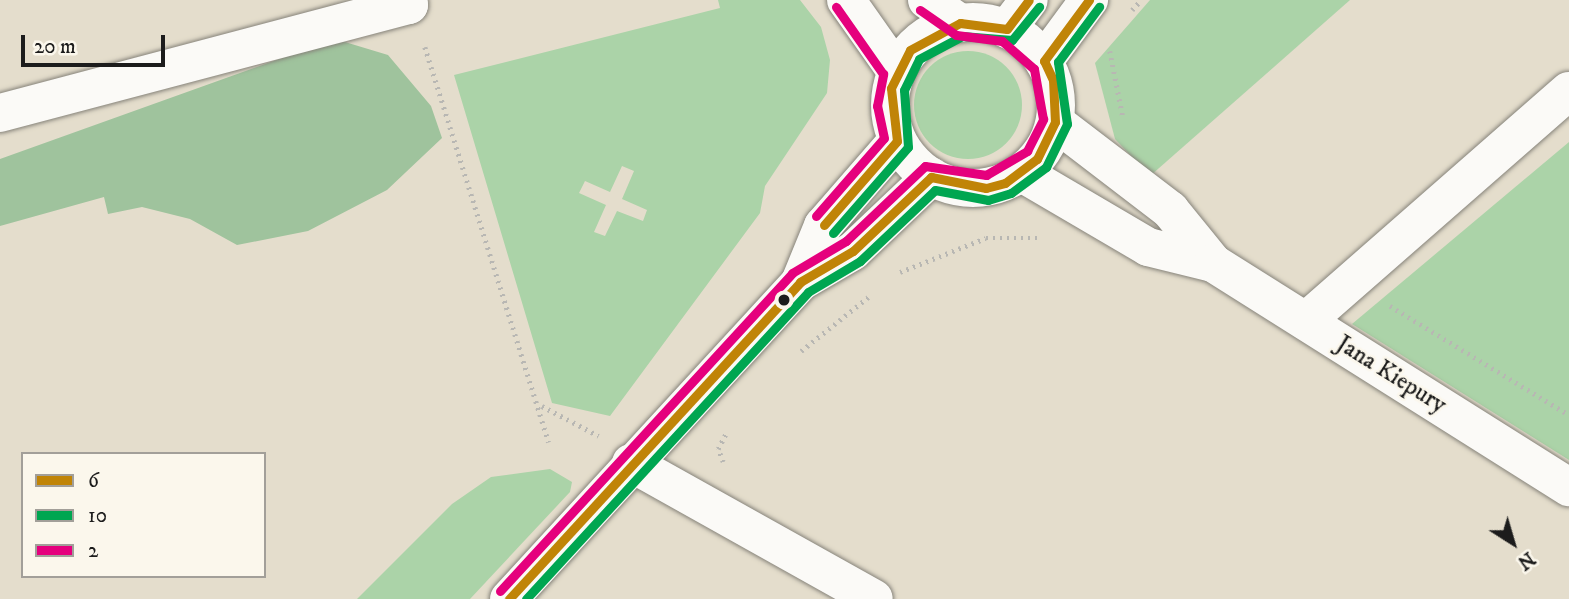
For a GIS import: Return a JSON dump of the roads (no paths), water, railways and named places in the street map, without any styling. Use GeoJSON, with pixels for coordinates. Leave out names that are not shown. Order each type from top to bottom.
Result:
{"type":"FeatureCollection","features":[{"type":"Feature","properties":{"kind":"street"},"geometry":{"type":"LineString","coordinates":[[846,0],[896,71]]}},
{"type":"Feature","properties":{"kind":"street"},"geometry":{"type":"LineString","coordinates":[[927,0],[960,23]]}},
{"type":"Feature","properties":{"kind":"street"},"geometry":{"type":"LineString","coordinates":[[1044,61],[1089,0]]}},
{"type":"Feature","properties":{"kind":"street"},"geometry":{"type":"LineString","coordinates":[[0,113],[412,12]]}},
{"type":"Feature","properties":{"kind":"street"},"geometry":{"type":"LineString","coordinates":[[1018,14],[1044,61],[1056,100],[1055,122],[1022,173],[967,189],[931,177],[897,141],[889,106],[896,71],[925,37],[960,23],[1018,14]]}},
{"type":"Feature","properties":{"kind":"street"},"geometry":{"type":"LineString","coordinates":[[1306,321],[1569,90]]}},
{"type":"Feature","properties":{"kind":"street","name":"Jana Kiepury"},"geometry":{"type":"LineString","coordinates":[[1055,122],[1170,211],[1213,263]]}},
{"type":"Feature","properties":{"kind":"street"},"geometry":{"type":"LineString","coordinates":[[800,282],[823,226],[897,141]]}},
{"type":"Feature","properties":{"kind":"street","name":"Jana Kiepury"},"geometry":{"type":"LineString","coordinates":[[1022,173],[1148,247],[1213,263],[1569,487]]}},
{"type":"Feature","properties":{"kind":"street"},"geometry":{"type":"LineString","coordinates":[[509,599],[619,451],[800,282],[853,251],[931,177]]}},
{"type":"Feature","properties":{"kind":"street"},"geometry":{"type":"LineString","coordinates":[[619,451],[711,509],[874,599]]}}]}
